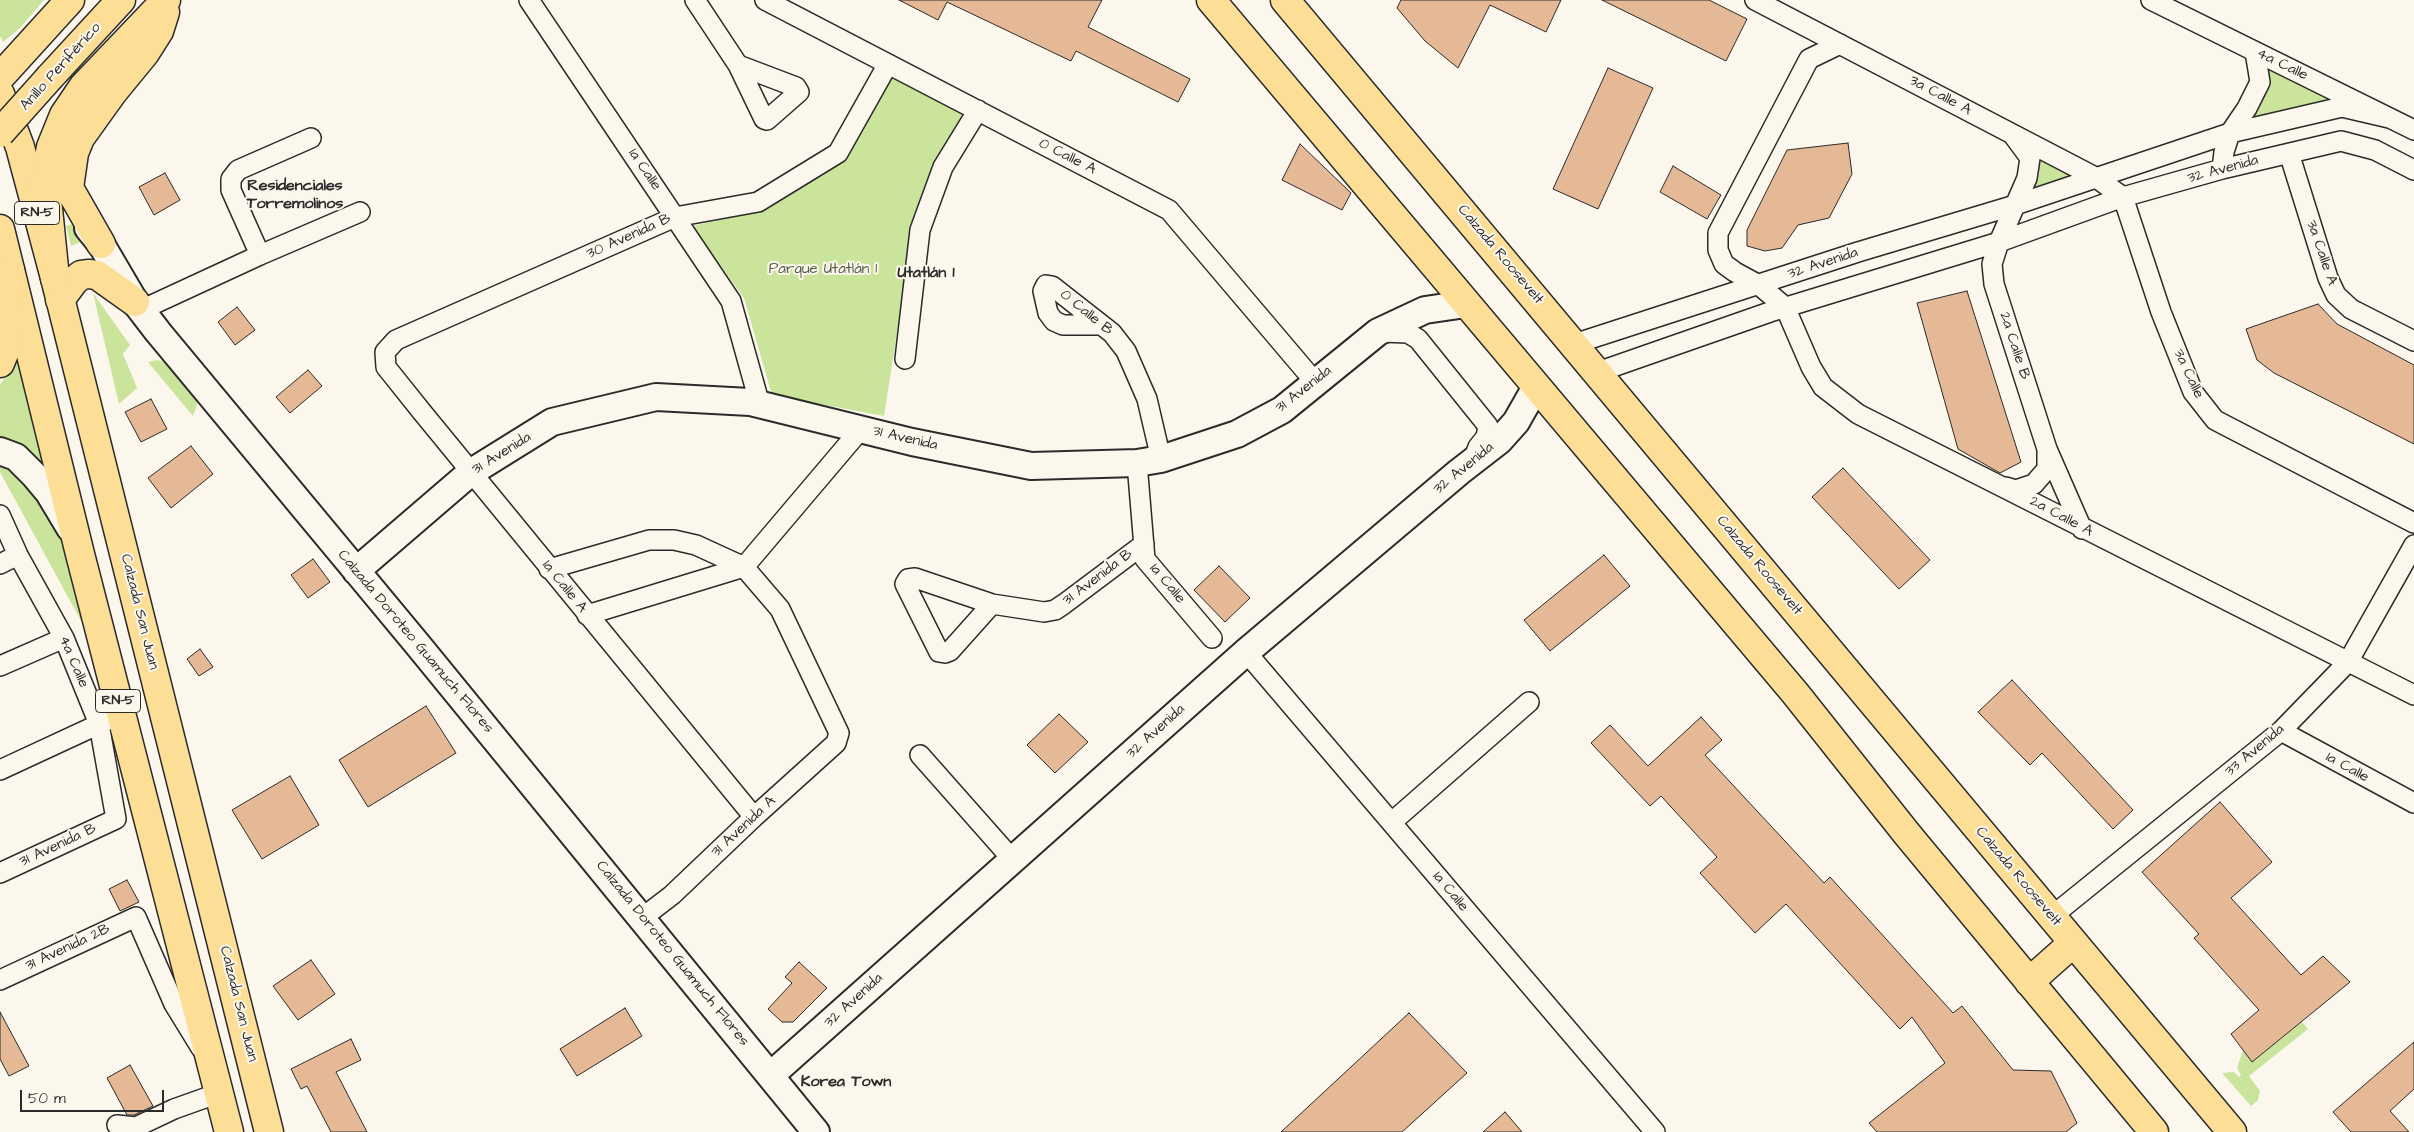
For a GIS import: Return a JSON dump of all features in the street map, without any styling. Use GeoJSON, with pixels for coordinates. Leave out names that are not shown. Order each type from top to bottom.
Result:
{"type":"FeatureCollection","features":[{"type":"Feature","properties":{"kind":"main road"},"geometry":{"type":"LineString","coordinates":[[0,77],[70,0]]}},
{"type":"Feature","properties":{"kind":"main road","name":"Anillo Periférico"},"geometry":{"type":"LineString","coordinates":[[10,140],[50,78],[121,0]]}},
{"type":"Feature","properties":{"kind":"main road"},"geometry":{"type":"LineString","coordinates":[[138,306],[97,275],[81,275],[74,281],[57,289],[45,179],[51,147],[64,114],[83,87],[168,0]]}},
{"type":"Feature","properties":{"kind":"main road"},"geometry":{"type":"LineString","coordinates":[[101,244],[69,188],[69,176],[74,153],[94,119],[145,53],[159,31],[168,0]]}},
{"type":"Feature","properties":{"kind":"main road"},"geometry":{"type":"LineString","coordinates":[[1211,0],[1795,693],[1906,834],[2154,1132]]}},
{"type":"Feature","properties":{"kind":"main road","name":"Calzada Roosevelt"},"geometry":{"type":"LineString","coordinates":[[1285,0],[2232,1132]]}},
{"type":"Feature","properties":{"kind":"main road"},"geometry":{"type":"LineString","coordinates":[[1299,0],[1327,50]]}},
{"type":"Feature","properties":{"kind":"main road","name":"Calzada San Juan"},"geometry":{"type":"LineString","coordinates":[[0,94],[10,140],[57,289],[269,1132]]}},
{"type":"Feature","properties":{"kind":"main road","name":"RN-5"},"geometry":{"type":"LineString","coordinates":[[0,229],[80,554],[110,719],[217,1082],[229,1132]]}},
{"type":"Feature","properties":{"kind":"main road"},"geometry":{"type":"LineString","coordinates":[[0,363],[7,346],[10,270]]}},
{"type":"Feature","properties":{"kind":"main road"},"geometry":{"type":"LineString","coordinates":[[2029,982],[2073,943]]}},
{"type":"Feature","properties":{"kind":"street","name":"1a Calle"},"geometry":{"type":"LineString","coordinates":[[529,0],[731,301],[760,404]]}},
{"type":"Feature","properties":{"kind":"street"},"geometry":{"type":"LineString","coordinates":[[695,0],[738,65]]}},
{"type":"Feature","properties":{"kind":"street","name":"0 Calle A"},"geometry":{"type":"LineString","coordinates":[[765,0],[1169,210],[1315,382]]}},
{"type":"Feature","properties":{"kind":"street","name":"3a Calle A"},"geometry":{"type":"LineString","coordinates":[[1755,0],[2011,132],[2095,177],[2123,197]]}},
{"type":"Feature","properties":{"kind":"street","name":"4a Calle"},"geometry":{"type":"LineString","coordinates":[[2151,0],[2414,130]]}},
{"type":"Feature","properties":{"kind":"street"},"geometry":{"type":"LineString","coordinates":[[1798,22],[1809,59],[1840,44]]}},
{"type":"Feature","properties":{"kind":"street"},"geometry":{"type":"LineString","coordinates":[[2222,169],[2224,152],[2230,133],[2247,108],[2260,82],[2254,52]]}},
{"type":"Feature","properties":{"kind":"street","name":"2a Calle A"},"geometry":{"type":"LineString","coordinates":[[1809,59],[1718,233],[1718,250],[1724,264],[1759,285],[1785,307],[1811,367],[1823,387],[1858,414],[2082,529],[2414,695]]}},
{"type":"Feature","properties":{"kind":"street","name":"30 Avenida B"},"geometry":{"type":"LineString","coordinates":[[385,352],[396,340],[675,217],[758,202],[838,153],[888,64]]}},
{"type":"Feature","properties":{"kind":"street","name":"32 Avenida"},"geometry":{"type":"LineString","coordinates":[[1574,344],[2015,205],[2230,133],[2342,108],[2390,118]]}},
{"type":"Feature","properties":{"kind":"street"},"geometry":{"type":"LineString","coordinates":[[905,359],[920,230],[943,167],[978,110]]}},
{"type":"Feature","properties":{"kind":"street"},"geometry":{"type":"LineString","coordinates":[[1998,242],[2027,178],[2030,158],[2011,132]]}},
{"type":"Feature","properties":{"kind":"street"},"geometry":{"type":"LineString","coordinates":[[260,255],[231,190],[231,179],[238,170],[311,138]]}},
{"type":"Feature","properties":{"kind":"street","name":"Calzada Doroteo Guamuch Flores"},"geometry":{"type":"LineString","coordinates":[[10,140],[101,244],[138,306],[816,1132]]}},
{"type":"Feature","properties":{"kind":"street","name":"32 Avenida"},"geometry":{"type":"LineString","coordinates":[[1598,372],[1785,307],[1998,242],[2123,197],[2222,169],[2341,141],[2375,150],[2414,170]]}},
{"type":"Feature","properties":{"kind":"street","name":"3a Calle A"},"geometry":{"type":"LineString","coordinates":[[2289,153],[2328,278],[2336,294],[2351,308],[2414,341]]}},
{"type":"Feature","properties":{"kind":"street","name":"3a Calle"},"geometry":{"type":"LineString","coordinates":[[2123,197],[2161,312],[2193,392],[2215,420],[2414,523]]}},
{"type":"Feature","properties":{"kind":"street"},"geometry":{"type":"LineString","coordinates":[[138,306],[360,212]]}},
{"type":"Feature","properties":{"kind":"street","name":"2a Calle B"},"geometry":{"type":"LineString","coordinates":[[1998,242],[1992,264],[1994,284],[2047,449],[2082,529]]}},
{"type":"Feature","properties":{"kind":"street","name":"0 Calle B"},"geometry":{"type":"LineString","coordinates":[[1100,325],[1063,325],[1054,321],[1048,313],[1042,291],[1046,285],[1052,286],[1100,325],[1112,332],[1131,362],[1147,399],[1149,461]]}},
{"type":"Feature","properties":{"kind":"street","name":"31 Avenida"},"geometry":{"type":"LineString","coordinates":[[356,571],[470,473],[552,422],[656,397],[750,402],[860,429],[1031,466],[1149,461],[1237,434],[1282,410],[1378,332],[1425,310],[1466,304]]}},
{"type":"Feature","properties":{"kind":"street"},"geometry":{"type":"LineString","coordinates":[[1378,332],[1408,333],[1418,339],[1488,426],[1486,437],[1478,447],[1472,462]]}},
{"type":"Feature","properties":{"kind":"street","name":"1a Calle A"},"geometry":{"type":"LineString","coordinates":[[385,352],[386,367],[470,473],[754,817]]}},
{"type":"Feature","properties":{"kind":"street","name":"32 Avenida"},"geometry":{"type":"LineString","coordinates":[[771,1076],[1246,652],[1505,435],[1516,422],[1536,387]]}},
{"type":"Feature","properties":{"kind":"street"},"geometry":{"type":"LineString","coordinates":[[587,615],[744,567],[860,429]]}},
{"type":"Feature","properties":{"kind":"street","name":"2a Calle B"},"geometry":{"type":"LineString","coordinates":[[1997,484],[2016,490],[2034,484],[2047,469],[2047,449]]}},
{"type":"Feature","properties":{"kind":"street"},"geometry":{"type":"LineString","coordinates":[[0,451],[16,457],[49,494],[69,526],[80,554]]}},
{"type":"Feature","properties":{"kind":"street","name":"1a Calle"},"geometry":{"type":"LineString","coordinates":[[1149,461],[1144,544],[1146,559],[1212,638]]}},
{"type":"Feature","properties":{"kind":"street","name":"4a Calle"},"geometry":{"type":"LineString","coordinates":[[0,515],[18,555],[110,719],[116,819]]}},
{"type":"Feature","properties":{"kind":"street"},"geometry":{"type":"LineString","coordinates":[[549,569],[649,540],[674,540],[696,545],[744,567]]}},
{"type":"Feature","properties":{"kind":"street","name":"31 Avenida B"},"geometry":{"type":"LineString","coordinates":[[992,604],[950,651],[944,654],[939,652],[905,584],[908,579],[915,578],[992,604],[1044,612],[1055,610],[1144,544]]}},
{"type":"Feature","properties":{"kind":"street","name":"33 Avenida"},"geometry":{"type":"LineString","coordinates":[[2051,917],[2281,731],[2348,662],[2414,545]]}},
{"type":"Feature","properties":{"kind":"street"},"geometry":{"type":"LineString","coordinates":[[0,564],[18,555]]}},
{"type":"Feature","properties":{"kind":"street","name":"31 Avenida A"},"geometry":{"type":"LineString","coordinates":[[642,918],[672,895],[836,743],[840,733],[780,609],[744,567]]}},
{"type":"Feature","properties":{"kind":"street"},"geometry":{"type":"LineString","coordinates":[[0,666],[64,638]]}},
{"type":"Feature","properties":{"kind":"street","name":"1a Calle"},"geometry":{"type":"LineString","coordinates":[[1246,652],[1655,1132]]}},
{"type":"Feature","properties":{"kind":"street"},"geometry":{"type":"LineString","coordinates":[[1392,822],[1529,702]]}},
{"type":"Feature","properties":{"kind":"street"},"geometry":{"type":"LineString","coordinates":[[0,770],[110,719]]}},
{"type":"Feature","properties":{"kind":"street","name":"1a Calle"},"geometry":{"type":"LineString","coordinates":[[2281,731],[2414,803]]}},
{"type":"Feature","properties":{"kind":"street"},"geometry":{"type":"LineString","coordinates":[[920,755],[1012,859]]}},
{"type":"Feature","properties":{"kind":"street","name":"31 Avenida B"},"geometry":{"type":"LineString","coordinates":[[0,873],[116,819]]}},
{"type":"Feature","properties":{"kind":"street","name":"31 Avenida 2B"},"geometry":{"type":"LineString","coordinates":[[0,980],[136,917],[174,1004],[217,1082]]}},
{"type":"Feature","properties":{"kind":"street"},"geometry":{"type":"LineString","coordinates":[[117,1125],[136,1127],[174,1110],[217,1082]]}},
{"type":"Feature","properties":{"kind":"green space"},"geometry":{"type":"Polygon","coordinates":[[[0,0],[44,0],[20,28],[3,42],[0,36],[0,0]]]}},
{"type":"Feature","properties":{"kind":"green space"},"geometry":{"type":"Polygon","coordinates":[[[2266,65],[2340,102],[2249,120],[2258,110],[2269,85],[2266,65]]]}},
{"type":"Feature","properties":{"kind":"green space","name":"Parque Utatlán 1"},"geometry":{"type":"Polygon","coordinates":[[[892,72],[978,118],[907,269],[884,416],[772,395],[744,298],[692,226],[760,211],[845,160],[892,72]]]}},
{"type":"Feature","properties":{"kind":"green space"},"geometry":{"type":"Polygon","coordinates":[[[2035,156],[2085,175],[2025,197],[2035,156]]]}},
{"type":"Feature","properties":{"kind":"green space"},"geometry":{"type":"Polygon","coordinates":[[[75,223],[88,239],[71,246],[66,226],[75,223]]]}},
{"type":"Feature","properties":{"kind":"green space"},"geometry":{"type":"Polygon","coordinates":[[[93,293],[130,345],[123,354],[137,388],[119,404],[93,293]]]}},
{"type":"Feature","properties":{"kind":"green space"},"geometry":{"type":"Polygon","coordinates":[[[19,355],[50,477],[0,439],[0,385],[19,355]]]}},
{"type":"Feature","properties":{"kind":"green space"},"geometry":{"type":"Polygon","coordinates":[[[157,360],[168,362],[195,392],[197,405],[193,416],[148,362],[157,360]]]}},
{"type":"Feature","properties":{"kind":"green space"},"geometry":{"type":"Polygon","coordinates":[[[0,458],[42,499],[68,555],[93,643],[0,472],[0,458]]]}},
{"type":"Feature","properties":{"kind":"green space"},"geometry":{"type":"Polygon","coordinates":[[[2301,1021],[2308,1029],[2249,1076],[2260,1091],[2258,1100],[2251,1106],[2222,1073],[2234,1072],[2239,1077],[2241,1075],[2237,1068],[2243,1050],[2301,1021]]]}},
{"type":"Feature","properties":{"kind":"building"},"geometry":{"type":"Polygon","coordinates":[[[899,0],[1102,0],[1088,27],[1190,79],[1178,102],[1076,51],[1071,61],[947,2],[938,20],[899,0]]]}},
{"type":"Feature","properties":{"kind":"building"},"geometry":{"type":"Polygon","coordinates":[[[1401,0],[1561,0],[1546,32],[1490,5],[1458,68],[1425,41],[1397,8],[1401,0]]]}},
{"type":"Feature","properties":{"kind":"building"},"geometry":{"type":"Polygon","coordinates":[[[1602,0],[1709,0],[1747,19],[1726,61],[1602,0]]]}},
{"type":"Feature","properties":{"kind":"building"},"geometry":{"type":"Polygon","coordinates":[[[1608,68],[1653,88],[1598,209],[1553,189],[1608,68]]]}},
{"type":"Feature","properties":{"kind":"building"},"geometry":{"type":"Polygon","coordinates":[[[1848,143],[1852,174],[1829,218],[1798,225],[1782,248],[1765,251],[1747,246],[1747,230],[1787,150],[1848,143]]]}},
{"type":"Feature","properties":{"kind":"building"},"geometry":{"type":"Polygon","coordinates":[[[1300,144],[1351,193],[1342,210],[1282,180],[1300,144]]]}},
{"type":"Feature","properties":{"kind":"building"},"geometry":{"type":"Polygon","coordinates":[[[1673,166],[1721,195],[1707,219],[1660,192],[1673,166]]]}},
{"type":"Feature","properties":{"kind":"building"},"geometry":{"type":"Polygon","coordinates":[[[165,173],[180,200],[154,215],[139,187],[165,173]]]}},
{"type":"Feature","properties":{"kind":"building"},"geometry":{"type":"Polygon","coordinates":[[[1967,291],[2021,462],[2000,473],[1958,449],[1917,303],[1967,291]]]}},
{"type":"Feature","properties":{"kind":"building"},"geometry":{"type":"Polygon","coordinates":[[[2318,304],[2337,324],[2414,365],[2414,444],[2274,373],[2257,360],[2246,329],[2318,304]]]}},
{"type":"Feature","properties":{"kind":"building"},"geometry":{"type":"Polygon","coordinates":[[[237,307],[255,330],[235,345],[218,322],[237,307]]]}},
{"type":"Feature","properties":{"kind":"building"},"geometry":{"type":"Polygon","coordinates":[[[308,370],[322,386],[290,413],[276,397],[308,370]]]}},
{"type":"Feature","properties":{"kind":"building"},"geometry":{"type":"Polygon","coordinates":[[[151,399],[167,429],[141,442],[125,412],[151,399]]]}},
{"type":"Feature","properties":{"kind":"building"},"geometry":{"type":"Polygon","coordinates":[[[191,446],[213,474],[171,508],[148,478],[191,446]]]}},
{"type":"Feature","properties":{"kind":"building"},"geometry":{"type":"Polygon","coordinates":[[[1843,468],[1930,560],[1899,589],[1812,497],[1843,468]]]}},
{"type":"Feature","properties":{"kind":"building"},"geometry":{"type":"Polygon","coordinates":[[[1604,555],[1630,586],[1550,651],[1524,620],[1604,555]]]}},
{"type":"Feature","properties":{"kind":"building"},"geometry":{"type":"Polygon","coordinates":[[[313,559],[330,582],[308,598],[291,575],[313,559]]]}},
{"type":"Feature","properties":{"kind":"building"},"geometry":{"type":"Polygon","coordinates":[[[1219,566],[1250,598],[1225,622],[1194,590],[1219,566]]]}},
{"type":"Feature","properties":{"kind":"building"},"geometry":{"type":"Polygon","coordinates":[[[200,649],[213,667],[199,676],[187,659],[200,649]]]}},
{"type":"Feature","properties":{"kind":"building"},"geometry":{"type":"Polygon","coordinates":[[[2012,680],[2133,810],[2113,829],[2042,753],[2030,765],[1978,712],[2012,680]]]}},
{"type":"Feature","properties":{"kind":"building"},"geometry":{"type":"Polygon","coordinates":[[[426,706],[456,753],[368,807],[339,760],[426,706]]]}},
{"type":"Feature","properties":{"kind":"building"},"geometry":{"type":"Polygon","coordinates":[[[1059,714],[1088,742],[1055,773],[1027,745],[1059,714]]]}},
{"type":"Feature","properties":{"kind":"building"},"geometry":{"type":"Polygon","coordinates":[[[1701,717],[1722,740],[1705,755],[1824,883],[1830,877],[1953,1013],[1962,1006],[2013,1070],[2051,1071],[2077,1123],[2066,1132],[1877,1132],[1869,1123],[1945,1063],[1912,1017],[1900,1029],[1786,904],[1755,933],[1700,873],[1717,857],[1661,796],[1650,806],[1591,743],[1610,725],[1648,766],[1701,717]]]}},
{"type":"Feature","properties":{"kind":"building"},"geometry":{"type":"Polygon","coordinates":[[[290,776],[319,825],[262,859],[232,810],[290,776]]]}},
{"type":"Feature","properties":{"kind":"building"},"geometry":{"type":"Polygon","coordinates":[[[2220,802],[2272,862],[2231,898],[2301,975],[2323,956],[2350,982],[2252,1062],[2231,1034],[2259,1010],[2194,938],[2199,934],[2142,872],[2220,802]]]}},
{"type":"Feature","properties":{"kind":"building"},"geometry":{"type":"Polygon","coordinates":[[[127,880],[139,902],[120,911],[109,889],[127,880]]]}},
{"type":"Feature","properties":{"kind":"building"},"geometry":{"type":"Polygon","coordinates":[[[311,960],[335,994],[298,1020],[273,986],[311,960]]]}},
{"type":"Feature","properties":{"kind":"building"},"geometry":{"type":"Polygon","coordinates":[[[799,962],[827,988],[793,1022],[782,1022],[768,1009],[792,983],[785,977],[799,962]]]}},
{"type":"Feature","properties":{"kind":"building"},"geometry":{"type":"Polygon","coordinates":[[[625,1008],[642,1036],[577,1076],[560,1049],[625,1008]]]}},
{"type":"Feature","properties":{"kind":"building"},"geometry":{"type":"Polygon","coordinates":[[[0,1012],[29,1066],[9,1076],[0,1059],[0,1012]]]}},
{"type":"Feature","properties":{"kind":"building"},"geometry":{"type":"Polygon","coordinates":[[[1409,1013],[1467,1073],[1402,1132],[1281,1132],[1409,1013]]]}},
{"type":"Feature","properties":{"kind":"building"},"geometry":{"type":"Polygon","coordinates":[[[351,1039],[361,1060],[336,1072],[367,1132],[331,1132],[307,1086],[301,1089],[291,1069],[351,1039]]]}},
{"type":"Feature","properties":{"kind":"building"},"geometry":{"type":"Polygon","coordinates":[[[2414,1042],[2414,1089],[2390,1111],[2409,1132],[2351,1132],[2333,1112],[2414,1042]]]}},
{"type":"Feature","properties":{"kind":"building"},"geometry":{"type":"Polygon","coordinates":[[[130,1065],[153,1106],[134,1115],[127,1115],[107,1078],[130,1065]]]}},
{"type":"Feature","properties":{"kind":"building"},"geometry":{"type":"Polygon","coordinates":[[[1505,1112],[1522,1132],[1483,1132],[1505,1112]]]}},
{"type":"Feature","properties":{"kind":"district","name":"Residenciales Torremolinos"},"geometry":{"type":"Point","coordinates":[295,196]}},
{"type":"Feature","properties":{"kind":"district","name":"Utatlán 1"},"geometry":{"type":"Point","coordinates":[926,274]}},
{"type":"Feature","properties":{"kind":"district","name":"Korea Town"},"geometry":{"type":"Point","coordinates":[846,1083]}}]}
